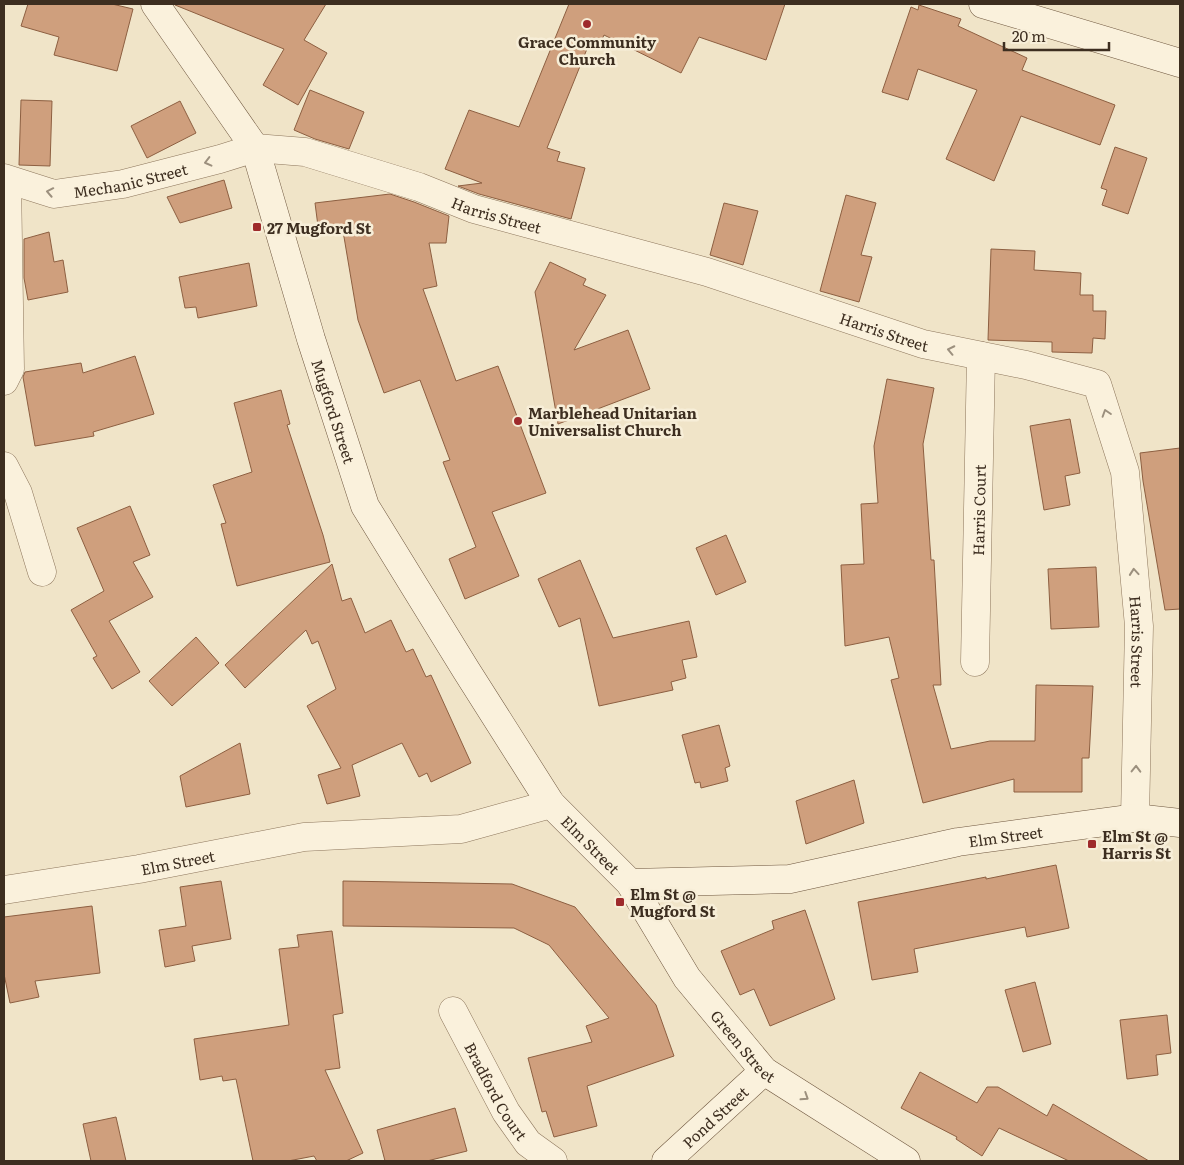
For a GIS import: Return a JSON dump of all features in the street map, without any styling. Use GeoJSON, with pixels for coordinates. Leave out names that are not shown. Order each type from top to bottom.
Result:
{"type":"FeatureCollection","features":[{"type":"Feature","properties":{"kind":"street","name":"Mugford Street"},"geometry":{"type":"LineString","coordinates":[[155,4],[255,148],[311,339],[365,506],[551,804]]}},
{"type":"Feature","properties":{"kind":"street"},"geometry":{"type":"LineString","coordinates":[[983,4],[1180,63]]}},
{"type":"Feature","properties":{"kind":"street","name":"Mechanic Street"},"geometry":{"type":"LineString","coordinates":[[5,180],[54,194],[123,184],[255,148]]}},
{"type":"Feature","properties":{"kind":"street","name":"Harris Street"},"geometry":{"type":"LineString","coordinates":[[255,148],[305,152],[419,187],[474,208],[707,272],[923,344],[1026,365],[1097,384],[1125,472],[1139,626],[1135,818]]}},
{"type":"Feature","properties":{"kind":"street"},"geometry":{"type":"LineString","coordinates":[[4,381],[10,369],[5,180]]}},
{"type":"Feature","properties":{"kind":"street","name":"Harris Court"},"geometry":{"type":"LineString","coordinates":[[975,662],[982,356]]}},
{"type":"Feature","properties":{"kind":"street"},"geometry":{"type":"LineString","coordinates":[[4,466],[18,493],[42,572]]}},
{"type":"Feature","properties":{"kind":"street","name":"Elm Street"},"geometry":{"type":"LineString","coordinates":[[4,890],[139,869],[304,837],[461,829],[551,804],[630,883],[790,879],[958,842],[1135,818],[1180,823]]}},
{"type":"Feature","properties":{"kind":"street","name":"Green Street"},"geometry":{"type":"LineString","coordinates":[[630,883],[687,978],[764,1070],[906,1161]]}},
{"type":"Feature","properties":{"kind":"street","name":"Bradford Court"},"geometry":{"type":"LineString","coordinates":[[453,1011],[506,1112],[528,1143],[553,1161]]}},
{"type":"Feature","properties":{"kind":"street","name":"Pond Street"},"geometry":{"type":"LineString","coordinates":[[666,1161],[764,1070]]}},
{"type":"Feature","properties":{"kind":"building"},"geometry":{"type":"Polygon","coordinates":[[[28,4],[112,4],[133,9],[117,71],[54,55],[59,37],[21,26],[28,4]]]}},
{"type":"Feature","properties":{"kind":"building"},"geometry":{"type":"Polygon","coordinates":[[[175,4],[326,4],[304,40],[327,53],[298,105],[263,85],[284,49],[175,4]]]}},
{"type":"Feature","properties":{"kind":"building"},"geometry":{"type":"Polygon","coordinates":[[[569,4],[785,4],[766,60],[699,37],[681,73],[604,35],[600,44],[591,39],[547,148],[560,152],[557,161],[585,168],[571,219],[479,194],[458,186],[482,183],[445,169],[469,110],[519,127],[569,4]]]}},
{"type":"Feature","properties":{"kind":"building"},"geometry":{"type":"Polygon","coordinates":[[[919,5],[961,19],[958,26],[1027,58],[1022,70],[1115,105],[1100,145],[1021,116],[994,181],[946,159],[977,90],[918,69],[908,100],[882,92],[911,7],[918,10],[919,5]]]}},
{"type":"Feature","properties":{"kind":"building"},"geometry":{"type":"Polygon","coordinates":[[[310,90],[364,112],[349,149],[315,139],[294,130],[310,90]]]}},
{"type":"Feature","properties":{"kind":"building"},"geometry":{"type":"Polygon","coordinates":[[[21,100],[52,101],[50,166],[19,165],[21,100]]]}},
{"type":"Feature","properties":{"kind":"building"},"geometry":{"type":"Polygon","coordinates":[[[180,101],[196,133],[147,158],[131,126],[180,101]]]}},
{"type":"Feature","properties":{"kind":"building"},"geometry":{"type":"Polygon","coordinates":[[[1115,147],[1147,158],[1128,214],[1102,205],[1107,190],[1101,188],[1115,147]]]}},
{"type":"Feature","properties":{"kind":"building"},"geometry":{"type":"Polygon","coordinates":[[[224,180],[232,208],[180,223],[167,197],[224,180]]]}},
{"type":"Feature","properties":{"kind":"building"},"geometry":{"type":"Polygon","coordinates":[[[390,194],[449,216],[446,243],[429,243],[437,286],[423,289],[456,381],[498,366],[546,493],[492,512],[519,576],[465,599],[449,559],[476,547],[443,462],[450,460],[420,380],[384,393],[358,320],[343,231],[319,234],[315,203],[390,194]]]}},
{"type":"Feature","properties":{"kind":"building"},"geometry":{"type":"Polygon","coordinates":[[[846,195],[876,203],[861,255],[872,257],[859,302],[820,291],[846,195]]]}},
{"type":"Feature","properties":{"kind":"building"},"geometry":{"type":"Polygon","coordinates":[[[724,203],[758,211],[743,265],[710,255],[724,203]]]}},
{"type":"Feature","properties":{"kind":"building"},"geometry":{"type":"Polygon","coordinates":[[[49,232],[54,262],[63,260],[68,292],[28,300],[24,278],[24,239],[49,232]]]}},
{"type":"Feature","properties":{"kind":"building"},"geometry":{"type":"Polygon","coordinates":[[[991,249],[1035,251],[1034,270],[1081,273],[1080,295],[1093,295],[1093,311],[1106,311],[1105,339],[1093,338],[1092,353],[1052,352],[1052,342],[988,340],[991,249]]]}},
{"type":"Feature","properties":{"kind":"building"},"geometry":{"type":"Polygon","coordinates":[[[550,262],[586,279],[583,285],[606,295],[574,350],[628,330],[650,389],[558,424],[535,292],[550,262]]]}},
{"type":"Feature","properties":{"kind":"building"},"geometry":{"type":"Polygon","coordinates":[[[249,263],[257,306],[198,318],[196,307],[185,308],[179,277],[249,263]]]}},
{"type":"Feature","properties":{"kind":"building"},"geometry":{"type":"Polygon","coordinates":[[[135,356],[154,414],[93,432],[94,436],[35,446],[23,377],[25,372],[81,363],[83,373],[135,356]]]}},
{"type":"Feature","properties":{"kind":"building"},"geometry":{"type":"Polygon","coordinates":[[[887,379],[934,388],[923,444],[931,560],[934,560],[941,685],[933,685],[951,749],[990,741],[1035,741],[1036,685],[1093,686],[1089,758],[1082,758],[1082,792],[1014,792],[1014,779],[923,803],[891,680],[899,678],[889,637],[845,646],[841,565],[864,564],[861,504],[878,503],[874,446],[887,379]]]}},
{"type":"Feature","properties":{"kind":"building"},"geometry":{"type":"Polygon","coordinates":[[[281,390],[290,424],[287,425],[330,562],[237,586],[221,524],[226,523],[213,485],[252,472],[234,403],[281,390]]]}},
{"type":"Feature","properties":{"kind":"building"},"geometry":{"type":"Polygon","coordinates":[[[1070,419],[1080,473],[1065,476],[1070,505],[1044,510],[1030,426],[1070,419]]]}},
{"type":"Feature","properties":{"kind":"building"},"geometry":{"type":"Polygon","coordinates":[[[1180,448],[1180,609],[1165,610],[1140,453],[1180,448]]]}},
{"type":"Feature","properties":{"kind":"building"},"geometry":{"type":"Polygon","coordinates":[[[130,506],[150,555],[133,562],[153,597],[109,621],[140,672],[112,689],[93,658],[97,656],[71,610],[104,591],[77,528],[130,506]]]}},
{"type":"Feature","properties":{"kind":"building"},"geometry":{"type":"Polygon","coordinates":[[[726,535],[746,582],[716,595],[696,548],[726,535]]]}},
{"type":"Feature","properties":{"kind":"building"},"geometry":{"type":"Polygon","coordinates":[[[580,560],[613,638],[689,621],[697,657],[682,660],[686,678],[671,682],[673,690],[599,706],[580,618],[559,627],[538,579],[580,560]]]}},
{"type":"Feature","properties":{"kind":"building"},"geometry":{"type":"Polygon","coordinates":[[[332,564],[342,601],[351,598],[365,633],[391,620],[406,652],[413,649],[426,677],[431,675],[471,763],[431,782],[427,773],[419,777],[402,743],[352,765],[360,796],[327,804],[318,775],[341,768],[307,706],[336,689],[318,641],[312,644],[306,630],[245,688],[225,665],[332,564]]]}},
{"type":"Feature","properties":{"kind":"building"},"geometry":{"type":"Polygon","coordinates":[[[1096,567],[1099,627],[1051,629],[1048,569],[1096,567]]]}},
{"type":"Feature","properties":{"kind":"building"},"geometry":{"type":"Polygon","coordinates":[[[196,637],[219,663],[172,706],[149,681],[196,637]]]}},
{"type":"Feature","properties":{"kind":"building"},"geometry":{"type":"Polygon","coordinates":[[[719,725],[730,766],[725,768],[728,781],[701,788],[700,782],[695,783],[682,735],[719,725]]]}},
{"type":"Feature","properties":{"kind":"building"},"geometry":{"type":"Polygon","coordinates":[[[240,743],[250,794],[186,807],[180,776],[240,743]]]}},
{"type":"Feature","properties":{"kind":"building"},"geometry":{"type":"Polygon","coordinates":[[[854,780],[864,823],[806,844],[796,801],[854,780]]]}},
{"type":"Feature","properties":{"kind":"building"},"geometry":{"type":"Polygon","coordinates":[[[1056,865],[1069,928],[1027,937],[1025,927],[914,949],[918,972],[872,980],[858,902],[1056,865]]]}},
{"type":"Feature","properties":{"kind":"building"},"geometry":{"type":"Polygon","coordinates":[[[221,881],[231,939],[192,946],[195,961],[165,967],[159,930],[186,926],[180,887],[221,881]]]}},
{"type":"Feature","properties":{"kind":"building"},"geometry":{"type":"Polygon","coordinates":[[[343,881],[512,884],[575,907],[656,1005],[674,1056],[587,1086],[597,1126],[554,1137],[546,1111],[542,1112],[528,1058],[592,1042],[586,1026],[609,1018],[549,945],[514,928],[343,926],[343,881]]]}},
{"type":"Feature","properties":{"kind":"building"},"geometry":{"type":"Polygon","coordinates":[[[92,906],[100,973],[35,981],[39,997],[10,1003],[4,974],[4,917],[92,906]]]}},
{"type":"Feature","properties":{"kind":"building"},"geometry":{"type":"Polygon","coordinates":[[[805,910],[835,999],[770,1026],[754,989],[740,995],[721,951],[774,929],[772,921],[805,910]]]}},
{"type":"Feature","properties":{"kind":"building"},"geometry":{"type":"Polygon","coordinates":[[[332,931],[343,1013],[333,1015],[340,1068],[325,1070],[363,1153],[346,1161],[317,1161],[314,1156],[288,1161],[253,1161],[236,1079],[223,1081],[222,1076],[200,1080],[194,1039],[289,1025],[279,949],[299,947],[297,935],[332,931]]]}},
{"type":"Feature","properties":{"kind":"building"},"geometry":{"type":"Polygon","coordinates":[[[1035,982],[1051,1044],[1023,1052],[1005,990],[1035,982]]]}},
{"type":"Feature","properties":{"kind":"building"},"geometry":{"type":"Polygon","coordinates":[[[1167,1015],[1171,1053],[1156,1055],[1158,1075],[1127,1079],[1120,1020],[1167,1015]]]}},
{"type":"Feature","properties":{"kind":"building"},"geometry":{"type":"Polygon","coordinates":[[[920,1072],[977,1103],[987,1087],[998,1087],[1047,1116],[1053,1104],[1149,1161],[1069,1161],[999,1128],[982,1156],[956,1139],[957,1137],[901,1108],[920,1072]]]}},
{"type":"Feature","properties":{"kind":"building"},"geometry":{"type":"Polygon","coordinates":[[[455,1108],[467,1151],[427,1161],[385,1161],[377,1130],[455,1108]]]}},
{"type":"Feature","properties":{"kind":"building"},"geometry":{"type":"Polygon","coordinates":[[[116,1117],[126,1161],[91,1161],[83,1124],[116,1117]]]}},
{"type":"Feature","properties":{"kind":"place","name":"Grace Community Church"},"geometry":{"type":"Point","coordinates":[587,24]}},
{"type":"Feature","properties":{"kind":"place","name":"27 Mugford St"},"geometry":{"type":"Point","coordinates":[257,227]}},
{"type":"Feature","properties":{"kind":"place","name":"Marblehead Unitarian Universalist Church"},"geometry":{"type":"Point","coordinates":[518,421]}},
{"type":"Feature","properties":{"kind":"place","name":"Elm St @ Harris St"},"geometry":{"type":"Point","coordinates":[1092,844]}},
{"type":"Feature","properties":{"kind":"place","name":"Elm St @ Mugford St"},"geometry":{"type":"Point","coordinates":[620,902]}}]}
